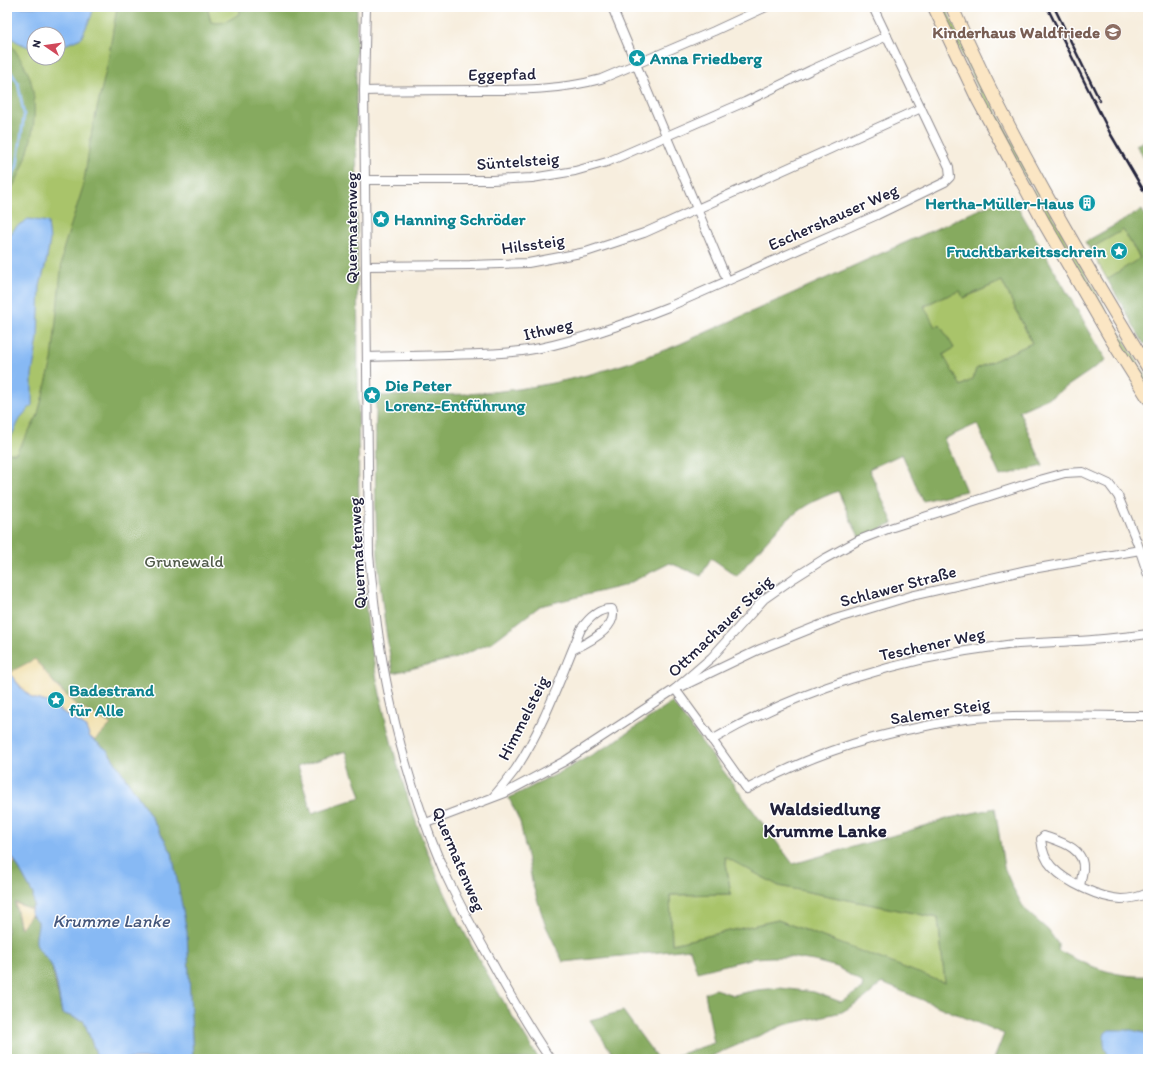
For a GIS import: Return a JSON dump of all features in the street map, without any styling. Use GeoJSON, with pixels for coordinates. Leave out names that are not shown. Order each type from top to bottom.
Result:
{"type":"FeatureCollection","features":[{"type":"Feature","properties":{"kind":"main road"},"geometry":{"type":"LineString","coordinates":[[934,7],[978,100],[1044,223],[1148,398]]}},
{"type":"Feature","properties":{"kind":"main road"},"geometry":{"type":"LineString","coordinates":[[952,7],[999,105],[1051,205],[1148,368]]}},
{"type":"Feature","properties":{"kind":"street","name":"Quermatenweg"},"geometry":{"type":"LineString","coordinates":[[366,7],[364,91],[369,555],[376,623],[385,675],[396,724],[410,775],[443,869],[516,1007],[550,1059]]}},
{"type":"Feature","properties":{"kind":"street"},"geometry":{"type":"LineString","coordinates":[[612,7],[727,280]]}},
{"type":"Feature","properties":{"kind":"street"},"geometry":{"type":"LineString","coordinates":[[636,64],[766,7]]}},
{"type":"Feature","properties":{"kind":"street","name":"Eschershauser Weg"},"geometry":{"type":"LineString","coordinates":[[727,280],[877,214],[945,182],[950,177],[949,167],[874,7]]}},
{"type":"Feature","properties":{"kind":"street"},"geometry":{"type":"LineString","coordinates":[[666,136],[745,102],[811,70],[887,36]]}},
{"type":"Feature","properties":{"kind":"street","name":"Eggepfad"},"geometry":{"type":"LineString","coordinates":[[364,91],[532,90],[556,88],[601,79],[636,64]]}},
{"type":"Feature","properties":{"kind":"street"},"geometry":{"type":"LineString","coordinates":[[696,209],[921,108]]}},
{"type":"Feature","properties":{"kind":"street","name":"Süntelsteig"},"geometry":{"type":"LineString","coordinates":[[365,180],[492,180],[532,178],[553,175],[575,171],[607,162],[666,136]]}},
{"type":"Feature","properties":{"kind":"street","name":"Hilssteig"},"geometry":{"type":"LineString","coordinates":[[366,266],[528,263],[586,252],[616,243],[644,233],[696,209]]}},
{"type":"Feature","properties":{"kind":"street","name":"Ithweg"},"geometry":{"type":"LineString","coordinates":[[367,357],[486,354],[540,348],[642,317],[727,280]]}},
{"type":"Feature","properties":{"kind":"street","name":"Ottmachauer Steig"},"geometry":{"type":"LineString","coordinates":[[426,823],[494,797],[565,761],[675,689],[712,657],[764,599],[794,578],[859,540],[890,528],[962,504],[1065,473],[1083,472],[1109,484],[1118,496],[1140,550],[1148,575]]}},
{"type":"Feature","properties":{"kind":"street","name":"Schlawer Straße"},"geometry":{"type":"LineString","coordinates":[[675,689],[758,650],[835,619],[911,596],[1027,570],[1140,550]]}},
{"type":"Feature","properties":{"kind":"street","name":"Himmelsteig"},"geometry":{"type":"LineString","coordinates":[[494,797],[515,770],[551,702],[574,650],[581,629],[586,622],[600,611],[612,609],[614,614],[613,619],[604,630],[594,639],[574,650]]}},
{"type":"Feature","properties":{"kind":"street","name":"Teschener Weg"},"geometry":{"type":"LineString","coordinates":[[712,740],[735,727],[817,691],[925,658],[1002,645],[1110,639],[1148,634]]}},
{"type":"Feature","properties":{"kind":"street"},"geometry":{"type":"LineString","coordinates":[[675,689],[712,740]]}},
{"type":"Feature","properties":{"kind":"street","name":"Salemer Steig"},"geometry":{"type":"LineString","coordinates":[[712,740],[747,789],[781,772],[845,746],[883,734],[932,724],[989,717],[1148,716]]}},
{"type":"Feature","properties":{"kind":"street"},"geometry":{"type":"LineString","coordinates":[[1080,886],[1083,869],[1081,858],[1074,848],[1063,842],[1044,836],[1041,839],[1042,847],[1052,867],[1065,878],[1080,886],[1098,894],[1122,899],[1138,897],[1148,893]]}},
{"type":"Feature","properties":{"kind":"green space"},"geometry":{"type":"Polygon","coordinates":[[[7,7],[136,7],[7,613],[7,7]]]}},
{"type":"Feature","properties":{"kind":"green space","name":"Grunewald"},"geometry":{"type":"Polygon","coordinates":[[[117,7],[207,7],[211,22],[219,23],[239,14],[241,7],[357,7],[356,74],[359,526],[362,577],[368,627],[387,727],[417,824],[436,872],[457,918],[476,954],[539,1059],[193,1059],[191,1023],[172,854],[147,810],[107,750],[95,741],[111,724],[76,705],[49,677],[14,670],[10,675],[7,670],[7,453],[16,453],[37,417],[52,361],[63,250],[83,187],[92,130],[107,66],[117,7]],[[346,751],[297,767],[312,813],[361,797],[346,751]]]}},
{"type":"Feature","properties":{"kind":"green space"},"geometry":{"type":"Polygon","coordinates":[[[207,7],[241,7],[239,13],[232,19],[225,23],[218,24],[211,23],[207,7]]]}},
{"type":"Feature","properties":{"kind":"green space"},"geometry":{"type":"Polygon","coordinates":[[[939,7],[945,7],[984,88],[1033,181],[1028,184],[999,131],[939,7]]]}},
{"type":"Feature","properties":{"kind":"green space"},"geometry":{"type":"Polygon","coordinates":[[[7,39],[23,63],[30,78],[33,90],[34,113],[29,149],[7,198],[7,39]]]}},
{"type":"Feature","properties":{"kind":"green space"},"geometry":{"type":"Polygon","coordinates":[[[1148,139],[1148,164],[1136,145],[1148,139]]]}},
{"type":"Feature","properties":{"kind":"green space"},"geometry":{"type":"Polygon","coordinates":[[[1037,188],[1106,310],[1148,380],[1148,391],[1032,191],[1037,188]]]}},
{"type":"Feature","properties":{"kind":"green space"},"geometry":{"type":"Polygon","coordinates":[[[1011,195],[1106,360],[1053,396],[1019,411],[1043,466],[1000,476],[977,424],[944,439],[966,491],[923,501],[902,454],[869,469],[893,523],[860,538],[838,491],[809,504],[789,518],[770,537],[737,576],[711,558],[701,576],[670,563],[623,586],[540,606],[491,643],[456,658],[393,673],[379,570],[376,515],[376,396],[477,393],[516,389],[564,381],[634,361],[680,344],[1011,195]],[[1002,281],[963,298],[960,291],[924,306],[935,327],[940,325],[954,348],[943,355],[961,386],[973,379],[976,369],[1032,343],[1002,281]]]}},
{"type":"Feature","properties":{"kind":"green space"},"geometry":{"type":"Polygon","coordinates":[[[1142,210],[1148,221],[1148,342],[1144,344],[1107,279],[1140,258],[1123,230],[1090,249],[1085,242],[1142,210]]]}},
{"type":"Feature","properties":{"kind":"green space"},"geometry":{"type":"Polygon","coordinates":[[[1123,229],[1140,259],[1107,279],[1090,249],[1123,229]]]}},
{"type":"Feature","properties":{"kind":"green space"},"geometry":{"type":"Polygon","coordinates":[[[1002,281],[1032,343],[976,369],[973,379],[960,386],[943,355],[954,348],[939,325],[935,328],[924,307],[936,300],[960,291],[964,298],[1002,281]]]}},
{"type":"Feature","properties":{"kind":"green space"},"geometry":{"type":"Polygon","coordinates":[[[672,702],[793,864],[950,818],[995,808],[1004,867],[1012,886],[1025,910],[1048,930],[1058,944],[1058,950],[1079,961],[1113,973],[1148,976],[1148,1034],[1138,1031],[1107,1051],[1112,1059],[994,1059],[1004,1034],[882,983],[865,998],[842,1012],[784,1025],[705,1059],[665,1059],[714,1043],[705,993],[715,989],[733,995],[757,990],[780,988],[814,992],[841,1002],[862,989],[863,983],[837,967],[789,957],[754,958],[697,972],[690,949],[563,962],[545,924],[533,886],[520,822],[509,798],[561,772],[611,744],[672,702]],[[725,857],[731,894],[670,895],[672,944],[778,920],[945,983],[938,918],[779,886],[725,857]]]}},
{"type":"Feature","properties":{"kind":"green space"},"geometry":{"type":"Polygon","coordinates":[[[725,856],[779,886],[938,918],[945,984],[778,920],[672,944],[670,895],[731,894],[725,856]]]}},
{"type":"Feature","properties":{"kind":"green space"},"geometry":{"type":"Polygon","coordinates":[[[15,862],[33,894],[34,900],[31,909],[15,903],[20,927],[31,915],[38,921],[39,929],[36,935],[43,955],[51,963],[62,1013],[84,1021],[98,1059],[7,1059],[7,872],[15,862]]]}},
{"type":"Feature","properties":{"kind":"green space"},"geometry":{"type":"Polygon","coordinates":[[[623,1011],[658,1059],[616,1059],[590,1020],[623,1011]]]}},
{"type":"Feature","properties":{"kind":"sand","name":"Badestrand für Alle"},"geometry":{"type":"Polygon","coordinates":[[[35,659],[58,688],[76,705],[111,724],[95,741],[90,737],[85,726],[47,702],[32,698],[10,675],[14,670],[35,659]]]}},
{"type":"Feature","properties":{"kind":"sand"},"geometry":{"type":"Polygon","coordinates":[[[7,850],[15,862],[7,872],[7,850]]]}},
{"type":"Feature","properties":{"kind":"sand"},"geometry":{"type":"Polygon","coordinates":[[[15,903],[31,909],[31,915],[21,928],[15,903]]]}},
{"type":"Feature","properties":{"kind":"water"},"geometry":{"type":"Polygon","coordinates":[[[7,7],[94,7],[81,38],[66,45],[66,26],[26,26],[26,46],[13,39],[8,31],[7,7]]]}},
{"type":"Feature","properties":{"kind":"water"},"geometry":{"type":"Polygon","coordinates":[[[28,219],[48,222],[50,240],[40,286],[38,338],[32,375],[32,405],[21,417],[9,441],[7,441],[7,239],[16,227],[28,219]]]}},
{"type":"Feature","properties":{"kind":"water","name":"Krumme Lanke"},"geometry":{"type":"Polygon","coordinates":[[[7,670],[22,689],[32,698],[47,702],[85,726],[90,737],[107,750],[147,810],[172,853],[187,932],[193,1059],[98,1059],[84,1021],[62,1013],[53,970],[50,962],[38,948],[36,942],[38,921],[31,913],[34,906],[33,894],[13,858],[9,854],[7,846],[7,670]]]}},
{"type":"Feature","properties":{"kind":"water"},"geometry":{"type":"Polygon","coordinates":[[[1109,1030],[1131,1030],[1148,1034],[1148,1059],[1112,1059],[1104,1044],[1105,1033],[1109,1030]]]}},
{"type":"Feature","properties":{"kind":"waterway"},"geometry":{"type":"LineString","coordinates":[[7,66],[18,83],[24,115],[17,166],[7,188]]}},
{"type":"Feature","properties":{"kind":"railway"},"geometry":{"type":"LineString","coordinates":[[1047,7],[1110,133],[1148,198]]}},
{"type":"Feature","properties":{"kind":"railway"},"geometry":{"type":"LineString","coordinates":[[1054,7],[1100,101]]}},
{"type":"Feature","properties":{"kind":"place","name":"Kinderhaus Waldfriede"},"geometry":{"type":"Point","coordinates":[1113,32]}},
{"type":"Feature","properties":{"kind":"place","name":"Anna Friedberg"},"geometry":{"type":"Point","coordinates":[637,58]}},
{"type":"Feature","properties":{"kind":"place","name":"Hertha-Müller-Haus"},"geometry":{"type":"Point","coordinates":[1087,203]}},
{"type":"Feature","properties":{"kind":"place","name":"Hanning Schröder"},"geometry":{"type":"Point","coordinates":[381,219]}},
{"type":"Feature","properties":{"kind":"place","name":"Fruchtbarkeitsschrein"},"geometry":{"type":"Point","coordinates":[1119,251]}},
{"type":"Feature","properties":{"kind":"place","name":"Die Peter Lorenz-Entführung"},"geometry":{"type":"Point","coordinates":[372,395]}},
{"type":"Feature","properties":{"kind":"place","name":"Badestrand für Alle"},"geometry":{"type":"Point","coordinates":[56,700]}},
{"type":"Feature","properties":{"kind":"district","name":"Waldsiedlung Krumme Lanke"},"geometry":{"type":"Point","coordinates":[825,819]}}]}
